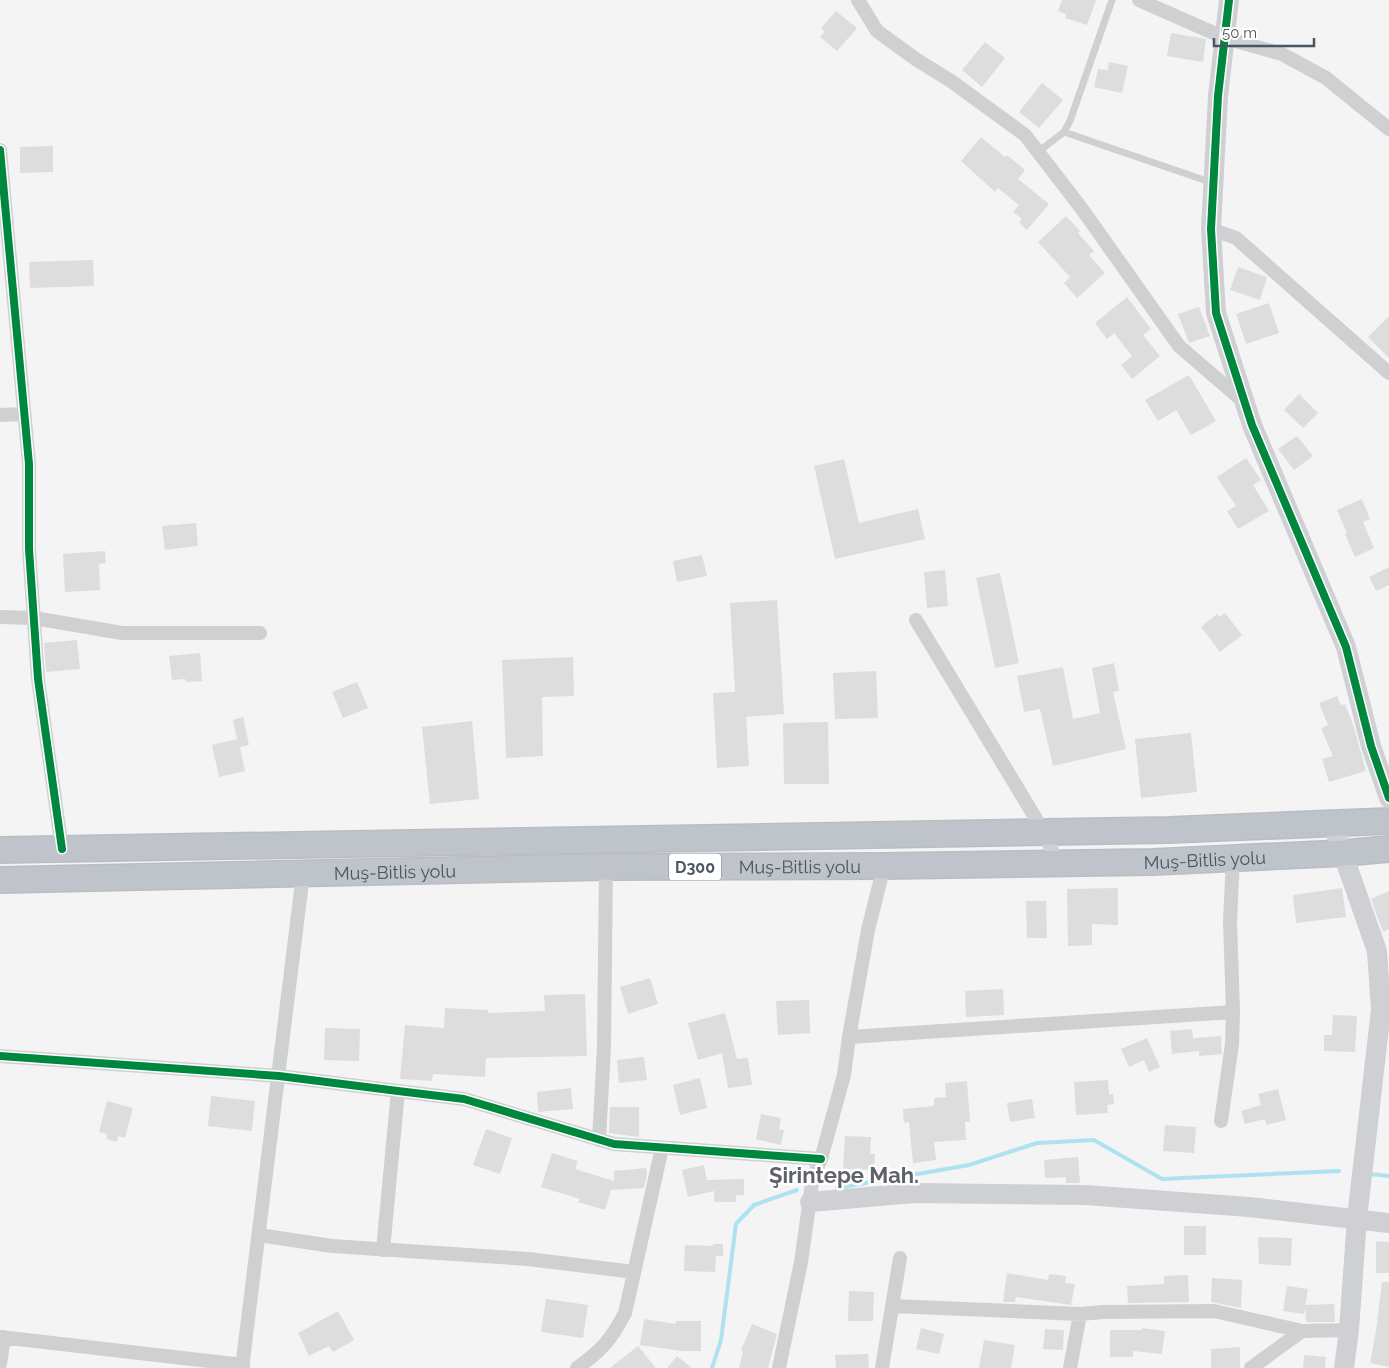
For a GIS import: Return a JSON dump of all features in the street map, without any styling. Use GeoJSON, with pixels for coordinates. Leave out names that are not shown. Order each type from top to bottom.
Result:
{"type":"FeatureCollection","features":[{"type":"Feature","properties":{"kind":"highway","name":"Muş-Bitlis yolu"},"geometry":{"type":"LineString","coordinates":[[0,850],[1169,830],[1389,821]]}},
{"type":"Feature","properties":{"kind":"highway","name":"Muş-Bitlis yolu"},"geometry":{"type":"LineString","coordinates":[[0,880],[606,867],[884,866],[1152,862],[1344,853],[1389,849]]}},
{"type":"Feature","properties":{"kind":"street"},"geometry":{"type":"LineString","coordinates":[[858,0],[877,31],[917,60],[951,81],[1025,135],[1082,209],[1179,346],[1245,404]]}},
{"type":"Feature","properties":{"kind":"street"},"geometry":{"type":"LineString","coordinates":[[1140,0],[1225,38],[1282,54],[1326,78],[1389,128]]}},
{"type":"Feature","properties":{"kind":"street"},"geometry":{"type":"LineString","coordinates":[[1229,0],[1218,96],[1211,229],[1216,313],[1252,425],[1346,647],[1371,746],[1389,798]]}},
{"type":"Feature","properties":{"kind":"street"},"geometry":{"type":"LineString","coordinates":[[0,150],[7,310],[24,414],[29,464],[29,549],[38,680],[62,849]]}},
{"type":"Feature","properties":{"kind":"street"},"geometry":{"type":"LineString","coordinates":[[1211,229],[1236,238],[1389,373]]}},
{"type":"Feature","properties":{"kind":"street"},"geometry":{"type":"LineString","coordinates":[[0,415],[24,414]]}},
{"type":"Feature","properties":{"kind":"street"},"geometry":{"type":"LineString","coordinates":[[0,617],[34,618],[122,633],[260,633]]}},
{"type":"Feature","properties":{"kind":"street"},"geometry":{"type":"LineString","coordinates":[[916,620],[1044,832],[1057,864]]}},
{"type":"Feature","properties":{"kind":"street"},"geometry":{"type":"LineString","coordinates":[[1332,823],[1377,951],[1381,1010],[1357,1218],[1344,1368]]}},
{"type":"Feature","properties":{"kind":"street"},"geometry":{"type":"LineString","coordinates":[[1221,1121],[1232,1044],[1233,1012],[1230,929],[1233,858]]}},
{"type":"Feature","properties":{"kind":"street"},"geometry":{"type":"LineString","coordinates":[[780,1368],[800,1262],[813,1177],[821,1159],[844,1076],[868,930],[884,866]]}},
{"type":"Feature","properties":{"kind":"street"},"geometry":{"type":"LineString","coordinates":[[599,1140],[604,1046],[606,867]]}},
{"type":"Feature","properties":{"kind":"street"},"geometry":{"type":"LineString","coordinates":[[0,1364],[2,1337],[242,1366],[303,874]]}},
{"type":"Feature","properties":{"kind":"street"},"geometry":{"type":"LineString","coordinates":[[849,1037],[1233,1012]]}},
{"type":"Feature","properties":{"kind":"street"},"geometry":{"type":"LineString","coordinates":[[0,1056],[279,1076],[464,1099],[614,1144],[821,1159]]}},
{"type":"Feature","properties":{"kind":"street"},"geometry":{"type":"LineString","coordinates":[[382,1250],[398,1091]]}},
{"type":"Feature","properties":{"kind":"street"},"geometry":{"type":"LineString","coordinates":[[577,1368],[596,1355],[613,1335],[625,1313],[662,1148]]}},
{"type":"Feature","properties":{"kind":"street"},"geometry":{"type":"LineString","coordinates":[[810,1202],[914,1193],[1086,1195],[1249,1207],[1389,1223]]}},
{"type":"Feature","properties":{"kind":"street"},"geometry":{"type":"LineString","coordinates":[[258,1235],[332,1246],[528,1259],[634,1272]]}},
{"type":"Feature","properties":{"kind":"street"},"geometry":{"type":"LineString","coordinates":[[882,1368],[900,1258]]}},
{"type":"Feature","properties":{"kind":"street"},"geometry":{"type":"LineString","coordinates":[[892,1306],[1023,1310],[1080,1314],[1103,1312],[1214,1312],[1302,1331],[1348,1330]]}},
{"type":"Feature","properties":{"kind":"street"},"geometry":{"type":"LineString","coordinates":[[1070,1368],[1080,1314]]}},
{"type":"Feature","properties":{"kind":"street"},"geometry":{"type":"LineString","coordinates":[[1250,1368],[1302,1331]]}},
{"type":"Feature","properties":{"kind":"lane"},"geometry":{"type":"LineString","coordinates":[[1038,152],[1064,132],[1070,121],[1112,0]]}},
{"type":"Feature","properties":{"kind":"lane"},"geometry":{"type":"LineString","coordinates":[[1064,132],[1214,183]]}},
{"type":"Feature","properties":{"kind":"building"},"geometry":{"type":"Polygon","coordinates":[[[1062,0],[1096,0],[1087,25],[1065,18],[1066,14],[1058,11],[1062,0]]]}},
{"type":"Feature","properties":{"kind":"building"},"geometry":{"type":"Polygon","coordinates":[[[836,11],[857,28],[837,51],[820,37],[825,32],[821,28],[836,11]]]}},
{"type":"Feature","properties":{"kind":"building"},"geometry":{"type":"Polygon","coordinates":[[[1171,33],[1206,39],[1203,62],[1167,56],[1171,33]]]}},
{"type":"Feature","properties":{"kind":"building"},"geometry":{"type":"Polygon","coordinates":[[[985,42],[1005,58],[982,87],[962,70],[985,42]]]}},
{"type":"Feature","properties":{"kind":"building"},"geometry":{"type":"Polygon","coordinates":[[[1109,62],[1128,66],[1122,93],[1094,87],[1098,69],[1108,70],[1109,62]]]}},
{"type":"Feature","properties":{"kind":"building"},"geometry":{"type":"Polygon","coordinates":[[[1042,83],[1063,100],[1039,128],[1019,112],[1042,83]]]}},
{"type":"Feature","properties":{"kind":"building"},"geometry":{"type":"Polygon","coordinates":[[[981,137],[1005,157],[1007,155],[1025,170],[1018,179],[1049,204],[1027,230],[1019,223],[1022,219],[1013,212],[1019,205],[998,188],[995,192],[961,161],[981,137]]]}},
{"type":"Feature","properties":{"kind":"building"},"geometry":{"type":"Polygon","coordinates":[[[53,146],[53,172],[20,173],[20,147],[53,146]]]}},
{"type":"Feature","properties":{"kind":"building"},"geometry":{"type":"Polygon","coordinates":[[[1066,216],[1080,231],[1078,233],[1094,251],[1089,255],[1105,273],[1077,298],[1064,283],[1070,277],[1038,242],[1066,216]]]}},
{"type":"Feature","properties":{"kind":"building"},"geometry":{"type":"Polygon","coordinates":[[[93,260],[94,286],[30,288],[29,262],[93,260]]]}},
{"type":"Feature","properties":{"kind":"building"},"geometry":{"type":"Polygon","coordinates":[[[1238,267],[1267,277],[1260,300],[1230,290],[1238,267]]]}},
{"type":"Feature","properties":{"kind":"building"},"geometry":{"type":"Polygon","coordinates":[[[1127,297],[1151,329],[1143,335],[1160,356],[1132,379],[1121,365],[1132,356],[1114,333],[1107,339],[1095,323],[1127,297]]]}},
{"type":"Feature","properties":{"kind":"building"},"geometry":{"type":"Polygon","coordinates":[[[1269,303],[1279,333],[1246,344],[1236,314],[1269,303]]]}},
{"type":"Feature","properties":{"kind":"building"},"geometry":{"type":"Polygon","coordinates":[[[1199,307],[1210,336],[1189,343],[1178,314],[1199,307]]]}},
{"type":"Feature","properties":{"kind":"building"},"geometry":{"type":"Polygon","coordinates":[[[1389,316],[1389,358],[1368,337],[1389,316]]]}},
{"type":"Feature","properties":{"kind":"building"},"geometry":{"type":"Polygon","coordinates":[[[1189,375],[1216,421],[1191,435],[1176,410],[1158,421],[1145,400],[1189,375]]]}},
{"type":"Feature","properties":{"kind":"building"},"geometry":{"type":"Polygon","coordinates":[[[1299,394],[1318,413],[1303,428],[1284,410],[1299,394]]]}},
{"type":"Feature","properties":{"kind":"building"},"geometry":{"type":"Polygon","coordinates":[[[1297,436],[1313,456],[1294,470],[1278,449],[1297,436]]]}},
{"type":"Feature","properties":{"kind":"building"},"geometry":{"type":"Polygon","coordinates":[[[1246,458],[1261,480],[1253,485],[1269,511],[1238,529],[1227,511],[1236,506],[1217,477],[1246,458]]]}},
{"type":"Feature","properties":{"kind":"building"},"geometry":{"type":"Polygon","coordinates":[[[844,459],[859,523],[918,509],[925,539],[835,559],[814,466],[844,459]]]}},
{"type":"Feature","properties":{"kind":"building"},"geometry":{"type":"Polygon","coordinates":[[[1362,499],[1370,519],[1363,522],[1374,548],[1355,557],[1337,510],[1362,499]]]}},
{"type":"Feature","properties":{"kind":"building"},"geometry":{"type":"Polygon","coordinates":[[[196,523],[198,546],[165,550],[162,526],[196,523]]]}},
{"type":"Feature","properties":{"kind":"building"},"geometry":{"type":"Polygon","coordinates":[[[105,551],[106,563],[99,564],[100,590],[65,592],[63,554],[105,551]]]}},
{"type":"Feature","properties":{"kind":"building"},"geometry":{"type":"Polygon","coordinates":[[[702,555],[707,576],[677,582],[673,561],[702,555]]]}},
{"type":"Feature","properties":{"kind":"building"},"geometry":{"type":"Polygon","coordinates":[[[1389,567],[1389,585],[1376,591],[1369,577],[1389,567]]]}},
{"type":"Feature","properties":{"kind":"building"},"geometry":{"type":"Polygon","coordinates":[[[945,570],[948,606],[927,608],[924,572],[945,570]]]}},
{"type":"Feature","properties":{"kind":"building"},"geometry":{"type":"Polygon","coordinates":[[[1000,573],[1019,663],[995,668],[976,578],[1000,573]]]}},
{"type":"Feature","properties":{"kind":"building"},"geometry":{"type":"Polygon","coordinates":[[[777,600],[784,714],[746,717],[749,766],[717,768],[713,693],[735,692],[730,603],[777,600]]]}},
{"type":"Feature","properties":{"kind":"building"},"geometry":{"type":"Polygon","coordinates":[[[1225,613],[1242,635],[1220,652],[1201,627],[1217,614],[1219,617],[1225,613]]]}},
{"type":"Feature","properties":{"kind":"building"},"geometry":{"type":"Polygon","coordinates":[[[77,640],[80,669],[46,672],[44,643],[77,640]]]}},
{"type":"Feature","properties":{"kind":"building"},"geometry":{"type":"Polygon","coordinates":[[[200,653],[202,681],[186,682],[185,679],[172,680],[169,656],[200,653]]]}},
{"type":"Feature","properties":{"kind":"building"},"geometry":{"type":"Polygon","coordinates":[[[573,657],[574,696],[542,697],[543,756],[506,758],[502,660],[573,657]]]}},
{"type":"Feature","properties":{"kind":"building"},"geometry":{"type":"Polygon","coordinates":[[[1114,663],[1119,691],[1113,692],[1126,749],[1053,766],[1040,709],[1024,712],[1017,676],[1063,667],[1073,719],[1100,713],[1092,668],[1114,663]]]}},
{"type":"Feature","properties":{"kind":"building"},"geometry":{"type":"Polygon","coordinates":[[[876,671],[878,718],[835,719],[833,673],[876,671]]]}},
{"type":"Feature","properties":{"kind":"building"},"geometry":{"type":"Polygon","coordinates":[[[357,682],[368,708],[343,718],[332,692],[357,682]]]}},
{"type":"Feature","properties":{"kind":"building"},"geometry":{"type":"Polygon","coordinates":[[[1337,696],[1341,705],[1345,704],[1353,724],[1366,771],[1329,782],[1322,759],[1333,756],[1321,728],[1328,725],[1319,703],[1337,696]]]}},
{"type":"Feature","properties":{"kind":"building"},"geometry":{"type":"Polygon","coordinates":[[[243,717],[249,745],[240,747],[245,771],[219,777],[212,745],[237,739],[233,720],[243,717]]]}},
{"type":"Feature","properties":{"kind":"building"},"geometry":{"type":"Polygon","coordinates":[[[472,721],[479,799],[430,804],[422,727],[472,721]]]}},
{"type":"Feature","properties":{"kind":"building"},"geometry":{"type":"Polygon","coordinates":[[[828,722],[829,784],[784,784],[783,723],[828,722]]]}},
{"type":"Feature","properties":{"kind":"building"},"geometry":{"type":"Polygon","coordinates":[[[1191,733],[1197,792],[1141,798],[1135,739],[1191,733]]]}},
{"type":"Feature","properties":{"kind":"building"},"geometry":{"type":"Polygon","coordinates":[[[1118,888],[1118,925],[1092,924],[1092,945],[1068,946],[1067,889],[1118,888]]]}},
{"type":"Feature","properties":{"kind":"building"},"geometry":{"type":"Polygon","coordinates":[[[1342,888],[1346,917],[1296,923],[1293,895],[1342,888]]]}},
{"type":"Feature","properties":{"kind":"building"},"geometry":{"type":"Polygon","coordinates":[[[1389,891],[1389,929],[1383,932],[1371,899],[1389,891]]]}},
{"type":"Feature","properties":{"kind":"building"},"geometry":{"type":"Polygon","coordinates":[[[1026,901],[1046,901],[1047,938],[1027,938],[1026,901]]]}},
{"type":"Feature","properties":{"kind":"building"},"geometry":{"type":"Polygon","coordinates":[[[650,978],[658,1004],[628,1014],[620,987],[650,978]]]}},
{"type":"Feature","properties":{"kind":"building"},"geometry":{"type":"Polygon","coordinates":[[[1003,989],[1004,1015],[966,1017],[965,991],[1003,989]]]}},
{"type":"Feature","properties":{"kind":"building"},"geometry":{"type":"Polygon","coordinates":[[[585,994],[587,1056],[486,1058],[485,1077],[433,1074],[432,1081],[400,1079],[405,1025],[444,1028],[445,1008],[488,1010],[488,1013],[545,1011],[544,995],[585,994]]]}},
{"type":"Feature","properties":{"kind":"building"},"geometry":{"type":"Polygon","coordinates":[[[809,1000],[810,1033],[778,1035],[776,1001],[809,1000]]]}},
{"type":"Feature","properties":{"kind":"building"},"geometry":{"type":"Polygon","coordinates":[[[725,1013],[737,1059],[748,1058],[752,1085],[728,1088],[722,1053],[698,1060],[688,1023],[725,1013]]]}},
{"type":"Feature","properties":{"kind":"building"},"geometry":{"type":"Polygon","coordinates":[[[1333,1015],[1357,1016],[1355,1052],[1324,1051],[1324,1035],[1332,1035],[1333,1015]]]}},
{"type":"Feature","properties":{"kind":"building"},"geometry":{"type":"Polygon","coordinates":[[[325,1028],[360,1029],[359,1061],[324,1060],[325,1028]]]}},
{"type":"Feature","properties":{"kind":"building"},"geometry":{"type":"Polygon","coordinates":[[[1192,1029],[1193,1038],[1221,1036],[1222,1054],[1199,1056],[1199,1051],[1172,1054],[1170,1031],[1192,1029]]]}},
{"type":"Feature","properties":{"kind":"building"},"geometry":{"type":"Polygon","coordinates":[[[1147,1038],[1160,1067],[1149,1072],[1144,1060],[1129,1067],[1121,1049],[1147,1038]]]}},
{"type":"Feature","properties":{"kind":"building"},"geometry":{"type":"Polygon","coordinates":[[[644,1057],[647,1080],[619,1083],[617,1060],[644,1057]]]}},
{"type":"Feature","properties":{"kind":"building"},"geometry":{"type":"Polygon","coordinates":[[[700,1078],[707,1108],[680,1115],[673,1085],[700,1078]]]}},
{"type":"Feature","properties":{"kind":"building"},"geometry":{"type":"Polygon","coordinates":[[[1108,1080],[1109,1094],[1113,1094],[1114,1104],[1107,1105],[1108,1113],[1076,1115],[1074,1082],[1108,1080]]]}},
{"type":"Feature","properties":{"kind":"building"},"geometry":{"type":"Polygon","coordinates":[[[967,1081],[970,1122],[965,1122],[966,1140],[934,1142],[936,1160],[913,1163],[909,1122],[904,1123],[903,1109],[934,1106],[934,1098],[946,1097],[945,1083],[967,1081]]]}},
{"type":"Feature","properties":{"kind":"building"},"geometry":{"type":"Polygon","coordinates":[[[571,1088],[573,1109],[538,1112],[537,1092],[571,1088]]]}},
{"type":"Feature","properties":{"kind":"building"},"geometry":{"type":"Polygon","coordinates":[[[1278,1089],[1286,1120],[1266,1125],[1265,1119],[1245,1124],[1241,1111],[1261,1105],[1258,1094],[1278,1089]]]}},
{"type":"Feature","properties":{"kind":"building"},"geometry":{"type":"Polygon","coordinates":[[[211,1096],[255,1101],[252,1131],[208,1126],[211,1096]]]}},
{"type":"Feature","properties":{"kind":"building"},"geometry":{"type":"Polygon","coordinates":[[[1032,1099],[1035,1118],[1010,1122],[1007,1103],[1032,1099]]]}},
{"type":"Feature","properties":{"kind":"building"},"geometry":{"type":"Polygon","coordinates":[[[107,1101],[133,1108],[125,1138],[118,1136],[117,1142],[106,1139],[107,1134],[99,1132],[107,1101]]]}},
{"type":"Feature","properties":{"kind":"building"},"geometry":{"type":"Polygon","coordinates":[[[610,1107],[639,1107],[639,1137],[609,1133],[610,1107]]]}},
{"type":"Feature","properties":{"kind":"building"},"geometry":{"type":"Polygon","coordinates":[[[761,1114],[781,1118],[779,1129],[784,1130],[781,1145],[756,1139],[761,1114]]]}},
{"type":"Feature","properties":{"kind":"building"},"geometry":{"type":"Polygon","coordinates":[[[1165,1125],[1196,1127],[1194,1153],[1163,1151],[1165,1125]]]}},
{"type":"Feature","properties":{"kind":"building"},"geometry":{"type":"Polygon","coordinates":[[[486,1129],[512,1138],[500,1174],[473,1165],[486,1129]]]}},
{"type":"Feature","properties":{"kind":"building"},"geometry":{"type":"Polygon","coordinates":[[[845,1136],[871,1137],[870,1154],[875,1154],[874,1170],[843,1169],[845,1136]]]}},
{"type":"Feature","properties":{"kind":"building"},"geometry":{"type":"Polygon","coordinates":[[[552,1153],[578,1161],[575,1169],[614,1181],[614,1171],[646,1168],[647,1175],[644,1188],[611,1190],[605,1210],[578,1202],[580,1199],[541,1187],[552,1153]]]}},
{"type":"Feature","properties":{"kind":"building"},"geometry":{"type":"Polygon","coordinates":[[[1078,1157],[1080,1183],[1066,1183],[1066,1177],[1045,1178],[1044,1160],[1078,1157]]]}},
{"type":"Feature","properties":{"kind":"building"},"geometry":{"type":"Polygon","coordinates":[[[704,1165],[707,1180],[744,1179],[744,1195],[736,1195],[736,1202],[714,1202],[714,1191],[688,1197],[682,1170],[704,1165]]]}},
{"type":"Feature","properties":{"kind":"building"},"geometry":{"type":"Polygon","coordinates":[[[1184,1226],[1206,1226],[1206,1255],[1184,1255],[1184,1226]]]}},
{"type":"Feature","properties":{"kind":"building"},"geometry":{"type":"Polygon","coordinates":[[[1258,1237],[1292,1238],[1291,1266],[1259,1264],[1258,1237]]]}},
{"type":"Feature","properties":{"kind":"building"},"geometry":{"type":"Polygon","coordinates":[[[1376,1241],[1389,1242],[1389,1273],[1376,1273],[1376,1241]]]}},
{"type":"Feature","properties":{"kind":"building"},"geometry":{"type":"Polygon","coordinates":[[[713,1244],[723,1244],[723,1256],[716,1256],[715,1272],[684,1271],[685,1245],[713,1246],[713,1244]]]}},
{"type":"Feature","properties":{"kind":"building"},"geometry":{"type":"Polygon","coordinates":[[[1007,1273],[1048,1280],[1049,1274],[1066,1276],[1065,1283],[1075,1284],[1071,1305],[1016,1297],[1015,1302],[1003,1302],[1007,1273]]]}},
{"type":"Feature","properties":{"kind":"building"},"geometry":{"type":"Polygon","coordinates":[[[1188,1275],[1189,1302],[1128,1303],[1127,1286],[1164,1284],[1164,1276],[1188,1275]]]}},
{"type":"Feature","properties":{"kind":"building"},"geometry":{"type":"Polygon","coordinates":[[[1212,1278],[1242,1280],[1241,1308],[1211,1302],[1212,1278]]]}},
{"type":"Feature","properties":{"kind":"building"},"geometry":{"type":"Polygon","coordinates":[[[1382,1282],[1389,1282],[1389,1367],[1370,1363],[1382,1282]]]}},
{"type":"Feature","properties":{"kind":"building"},"geometry":{"type":"Polygon","coordinates":[[[1287,1286],[1308,1289],[1304,1314],[1283,1311],[1287,1286]]]}},
{"type":"Feature","properties":{"kind":"building"},"geometry":{"type":"Polygon","coordinates":[[[849,1291],[874,1292],[873,1321],[848,1321],[849,1291]]]}},
{"type":"Feature","properties":{"kind":"building"},"geometry":{"type":"Polygon","coordinates":[[[546,1299],[588,1305],[583,1338],[541,1332],[546,1299]]]}},
{"type":"Feature","properties":{"kind":"building"},"geometry":{"type":"Polygon","coordinates":[[[1334,1304],[1335,1322],[1306,1322],[1305,1305],[1334,1304]]]}},
{"type":"Feature","properties":{"kind":"building"},"geometry":{"type":"Polygon","coordinates":[[[338,1311],[354,1340],[333,1352],[329,1346],[309,1356],[298,1333],[338,1311]]]}},
{"type":"Feature","properties":{"kind":"building"},"geometry":{"type":"Polygon","coordinates":[[[644,1319],[676,1324],[676,1321],[701,1321],[701,1351],[682,1351],[640,1345],[644,1319]]]}},
{"type":"Feature","properties":{"kind":"building"},"geometry":{"type":"Polygon","coordinates":[[[752,1324],[777,1334],[768,1368],[739,1368],[743,1351],[741,1350],[752,1324]]]}},
{"type":"Feature","properties":{"kind":"building"},"geometry":{"type":"Polygon","coordinates":[[[921,1328],[944,1334],[939,1354],[916,1349],[921,1328]]]}},
{"type":"Feature","properties":{"kind":"building"},"geometry":{"type":"Polygon","coordinates":[[[1142,1328],[1165,1331],[1162,1354],[1133,1351],[1133,1357],[1110,1357],[1110,1330],[1142,1330],[1142,1328]]]}},
{"type":"Feature","properties":{"kind":"building"},"geometry":{"type":"Polygon","coordinates":[[[1045,1329],[1064,1330],[1063,1350],[1043,1349],[1045,1329]]]}},
{"type":"Feature","properties":{"kind":"building"},"geometry":{"type":"Polygon","coordinates":[[[984,1340],[1015,1345],[1011,1368],[979,1368],[984,1340]]]}},
{"type":"Feature","properties":{"kind":"building"},"geometry":{"type":"Polygon","coordinates":[[[638,1346],[656,1368],[610,1368],[638,1346]]]}},
{"type":"Feature","properties":{"kind":"building"},"geometry":{"type":"Polygon","coordinates":[[[1240,1347],[1240,1368],[1211,1368],[1211,1349],[1240,1347]]]}},
{"type":"Feature","properties":{"kind":"building"},"geometry":{"type":"Polygon","coordinates":[[[868,1354],[869,1368],[836,1368],[835,1355],[868,1354]]]}},
{"type":"Feature","properties":{"kind":"building"},"geometry":{"type":"Polygon","coordinates":[[[1304,1355],[1326,1357],[1325,1368],[1303,1368],[1304,1355]]]}},
{"type":"Feature","properties":{"kind":"building"},"geometry":{"type":"Polygon","coordinates":[[[677,1356],[692,1368],[667,1368],[677,1356]]]}},
{"type":"Feature","properties":{"kind":"waterway"},"geometry":{"type":"LineString","coordinates":[[837,1188],[969,1165],[1037,1143],[1094,1140],[1162,1179],[1339,1171]]}},
{"type":"Feature","properties":{"kind":"waterway"},"geometry":{"type":"LineString","coordinates":[[1370,1174],[1389,1176]]}},
{"type":"Feature","properties":{"kind":"waterway"},"geometry":{"type":"LineString","coordinates":[[712,1368],[721,1340],[736,1224],[754,1205],[797,1190]]}},
{"type":"Feature","properties":{"kind":"cycle path"},"geometry":{"type":"LineString","coordinates":[[1229,0],[1218,96],[1211,229],[1216,313],[1252,425],[1346,647],[1371,746],[1389,798]]}},
{"type":"Feature","properties":{"kind":"cycle path"},"geometry":{"type":"LineString","coordinates":[[0,150],[29,464],[29,549],[38,679],[62,849]]}},
{"type":"Feature","properties":{"kind":"cycle path"},"geometry":{"type":"LineString","coordinates":[[0,1056],[279,1076],[464,1099],[614,1144],[821,1159]]}},
{"type":"Feature","properties":{"kind":"district","name":"Şirintepe Mah."},"geometry":{"type":"Point","coordinates":[844,1175]}}]}
